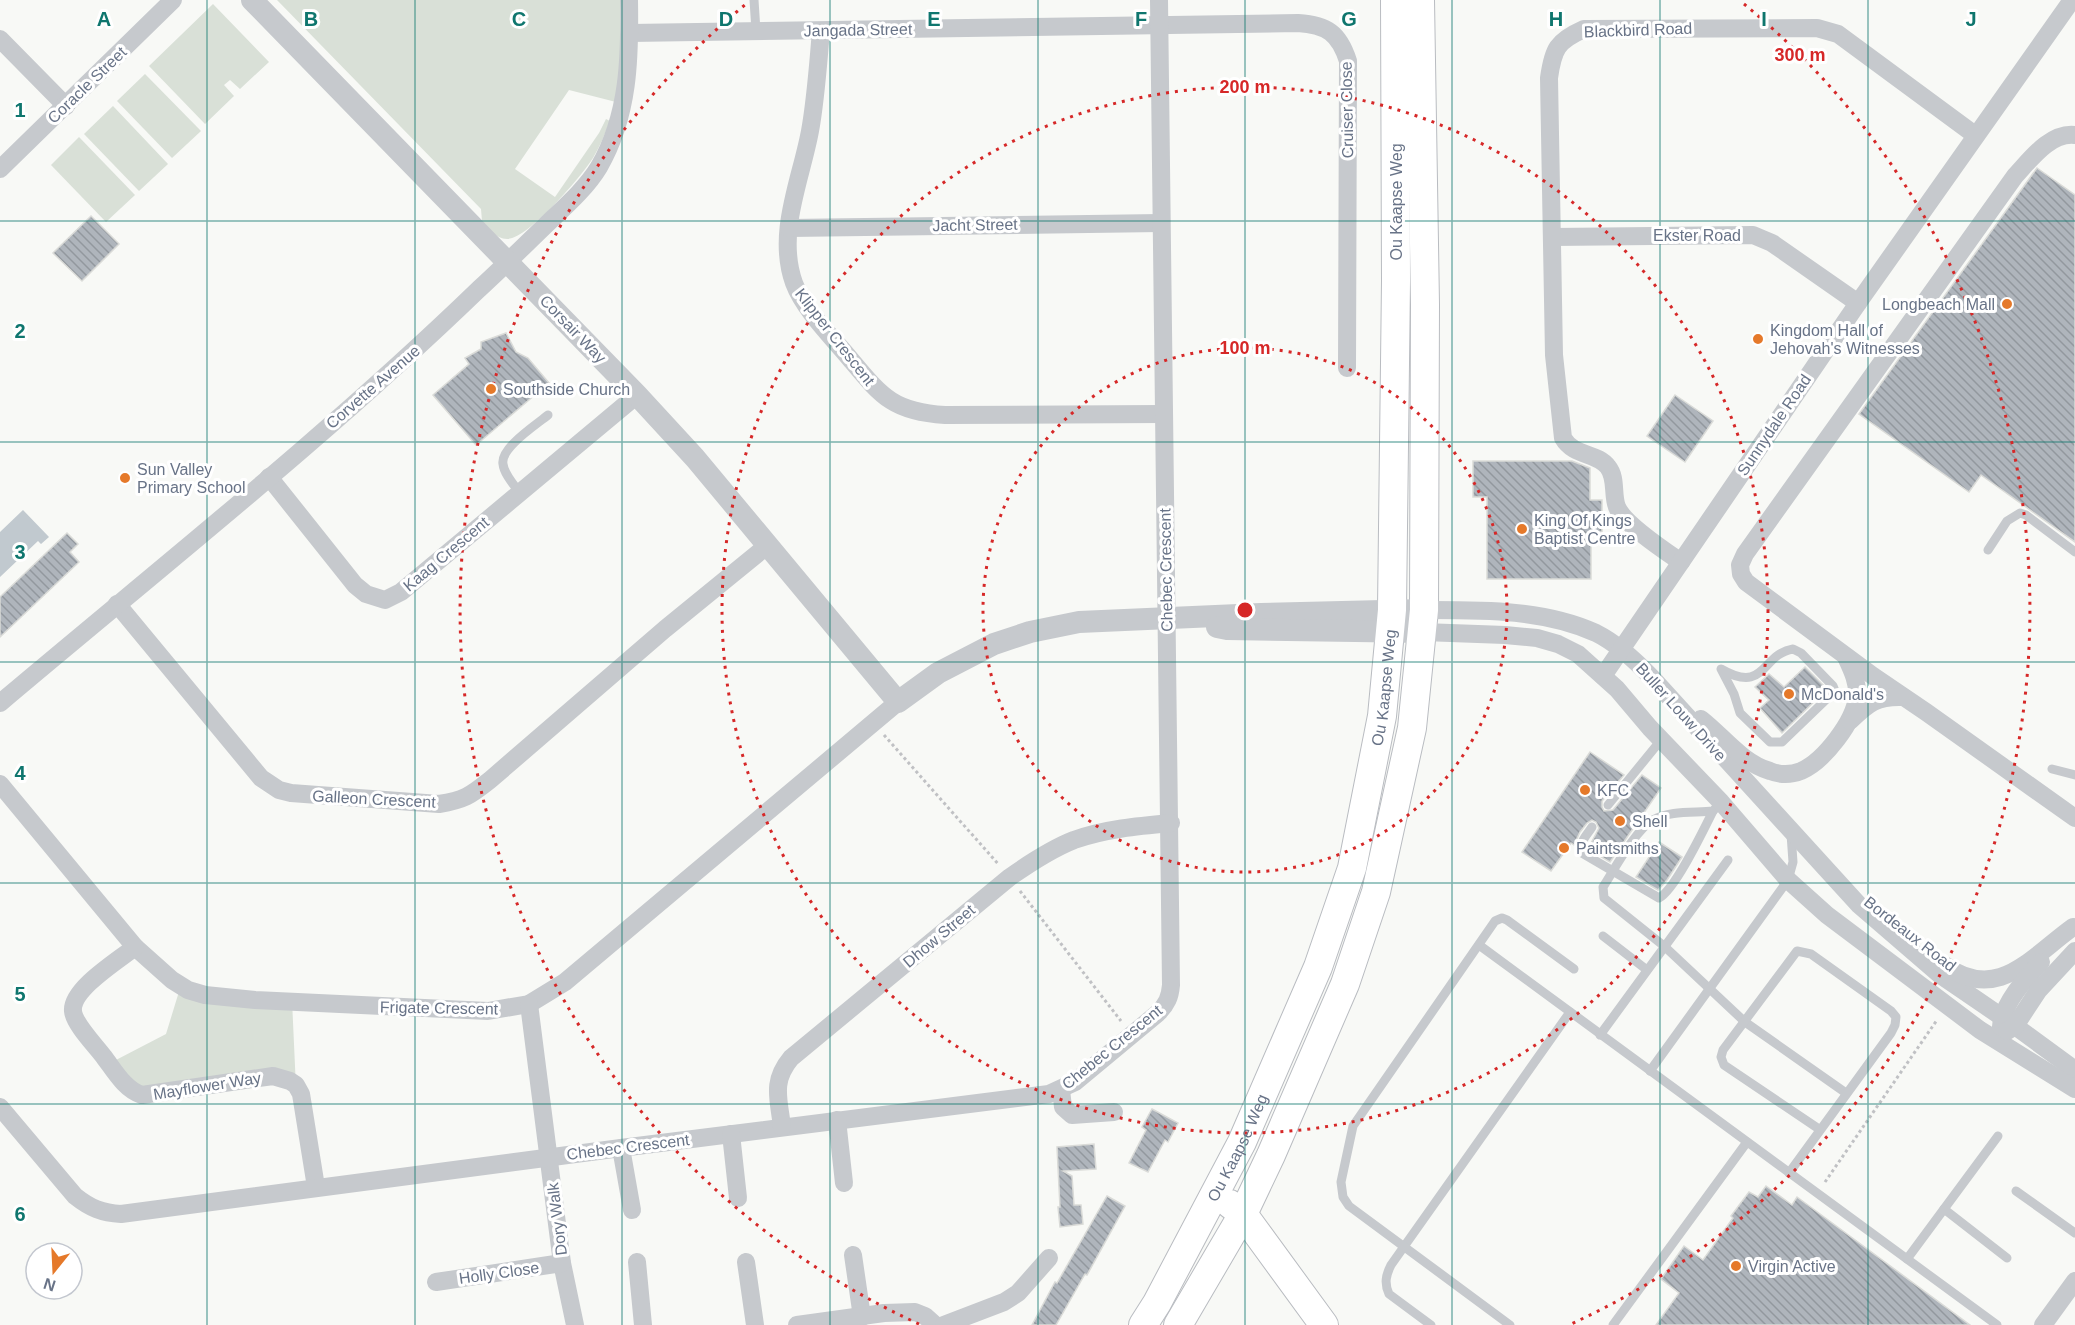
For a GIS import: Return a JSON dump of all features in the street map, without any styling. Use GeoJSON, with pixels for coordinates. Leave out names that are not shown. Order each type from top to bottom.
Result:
{"type":"FeatureCollection","features":[{"type":"Feature","properties":{"kind":"main road","name":"Ou Kaapse Weg"},"geometry":{"type":"LineString","coordinates":[[1143,1325],[1216,1194],[1251,1121],[1318,967],[1352,868],[1382,716],[1392,621],[1396,303],[1395,0]]}},
{"type":"Feature","properties":{"kind":"main road","name":"Ou Kaapse Weg"},"geometry":{"type":"LineString","coordinates":[[1178,1325],[1243,1214],[1345,984],[1376,892],[1412,728],[1424,621],[1425,303],[1420,0]]}},
{"type":"Feature","properties":{"kind":"main road"},"geometry":{"type":"LineString","coordinates":[[1216,1194],[1243,1214],[1324,1325]]}},
{"type":"Feature","properties":{"kind":"street","name":"Coracle Street"},"geometry":{"type":"LineString","coordinates":[[0,169],[173,0]]}},
{"type":"Feature","properties":{"kind":"street","name":"Corsair Way"},"geometry":{"type":"LineString","coordinates":[[252,0],[637,395],[695,458],[898,702]]}},
{"type":"Feature","properties":{"kind":"street","name":"Corvette Avenue"},"geometry":{"type":"LineString","coordinates":[[0,703],[421,346],[569,203],[598,168],[615,134],[624,103],[628,74],[629,0]]}},
{"type":"Feature","properties":{"kind":"street","name":"Chebec Crescent"},"geometry":{"type":"LineString","coordinates":[[0,1107],[75,1196],[90,1208],[104,1213],[121,1214],[316,1187],[1037,1096],[1060,1090],[1075,1082],[1158,1013],[1166,1005],[1171,995],[1174,618],[1163,414],[1159,0]]}},
{"type":"Feature","properties":{"kind":"street","name":"Sunnydale Road"},"geometry":{"type":"LineString","coordinates":[[1603,676],[1858,303],[2072,0]]}},
{"type":"Feature","properties":{"kind":"street","name":"Cruiser Close"},"geometry":{"type":"LineString","coordinates":[[1159,26],[1298,22],[1314,24],[1334,34],[1343,46],[1348,62],[1347,368]]}},
{"type":"Feature","properties":{"kind":"street","name":"Jangada Street"},"geometry":{"type":"LineString","coordinates":[[630,33],[1159,26]]}},
{"type":"Feature","properties":{"kind":"street","name":"Blackbird Road"},"geometry":{"type":"LineString","coordinates":[[1681,562],[1657,546],[1618,511],[1612,474],[1607,465],[1567,445],[1563,438],[1554,355],[1549,78],[1552,58],[1557,47],[1569,36],[1584,29],[1817,27],[1838,34],[1975,135]]}},
{"type":"Feature","properties":{"kind":"street","name":"Klipper Crescent"},"geometry":{"type":"LineString","coordinates":[[821,31],[810,131],[789,228],[790,268],[795,285],[804,302],[876,389],[897,406],[920,414],[1163,414]]}},
{"type":"Feature","properties":{"kind":"street"},"geometry":{"type":"LineString","coordinates":[[0,39],[66,106]]}},
{"type":"Feature","properties":{"kind":"street"},"geometry":{"type":"LineString","coordinates":[[2072,816],[1845,656],[1746,582],[1741,574],[1740,562],[2015,177],[2044,147],[2064,135],[2075,135]]}},
{"type":"Feature","properties":{"kind":"street","name":"Jacht Street"},"geometry":{"type":"LineString","coordinates":[[789,228],[1161,223]]}},
{"type":"Feature","properties":{"kind":"street","name":"Ekster Road"},"geometry":{"type":"LineString","coordinates":[[1552,237],[1753,235],[1772,243],[1858,303]]}},
{"type":"Feature","properties":{"kind":"street","name":"Kaag Crescent"},"geometry":{"type":"LineString","coordinates":[[269,477],[355,585],[366,594],[385,600],[401,592],[637,395]]}},
{"type":"Feature","properties":{"kind":"street","name":"Galleon Crescent"},"geometry":{"type":"LineString","coordinates":[[117,604],[269,785],[279,790],[309,796],[439,804],[459,801],[490,780],[665,629],[768,545]]}},
{"type":"Feature","properties":{"kind":"street","name":"Buller Louw Drive"},"geometry":{"type":"LineString","coordinates":[[898,702],[964,658],[994,644],[1030,632],[1079,622],[1123,618],[1174,618],[1227,630],[1520,614],[1571,623],[1597,634],[1622,649],[1636,662],[1859,905],[1939,974],[2007,1025],[2075,1070]]}},
{"type":"Feature","properties":{"kind":"street","name":"Buller Louw Drive"},"geometry":{"type":"LineString","coordinates":[[1424,621],[1537,638],[1558,644],[1578,654],[1617,689],[1717,807],[1788,880],[1827,915],[1980,1030],[2075,1089]]}},
{"type":"Feature","properties":{"kind":"street"},"geometry":{"type":"LineString","coordinates":[[1845,656],[1856,681],[1857,697],[1849,723]]}},
{"type":"Feature","properties":{"kind":"street"},"geometry":{"type":"LineString","coordinates":[[1663,691],[1710,726],[1751,763],[1769,771],[1787,775],[1802,771],[1824,754],[1859,712],[1877,699],[1904,697]]}},
{"type":"Feature","properties":{"kind":"street","name":"Frigate Crescent"},"geometry":{"type":"LineString","coordinates":[[0,784],[135,947],[172,980],[188,990],[224,997],[488,1011],[529,1004],[565,982],[898,702]]}},
{"type":"Feature","properties":{"kind":"street","name":"Dhow Street"},"geometry":{"type":"LineString","coordinates":[[782,1127],[778,1079],[782,1069],[791,1058],[1010,877],[1038,858],[1073,841],[1129,827],[1171,823]]}},
{"type":"Feature","properties":{"kind":"street","name":"Bordeaux Road"},"geometry":{"type":"LineString","coordinates":[[1815,857],[1939,961],[1952,970],[1973,978],[1991,980],[2006,976],[2074,926]]}},
{"type":"Feature","properties":{"kind":"street","name":"Bordeaux Road"},"geometry":{"type":"LineString","coordinates":[[2007,1025],[2014,995],[2027,977],[2074,926]]}},
{"type":"Feature","properties":{"kind":"street","name":"Mayflower Way"},"geometry":{"type":"LineString","coordinates":[[135,947],[81,990],[73,1011],[79,1024],[122,1079],[131,1089],[142,1095],[258,1077],[281,1077],[297,1085],[301,1094],[316,1187]]}},
{"type":"Feature","properties":{"kind":"street"},"geometry":{"type":"LineString","coordinates":[[1980,1030],[2007,1025],[2075,951]]}},
{"type":"Feature","properties":{"kind":"street","name":"Dory Walk"},"geometry":{"type":"LineString","coordinates":[[529,1004],[562,1263],[575,1325]]}},
{"type":"Feature","properties":{"kind":"street"},"geometry":{"type":"LineString","coordinates":[[2007,1025],[2007,1041],[2020,1054]]}},
{"type":"Feature","properties":{"kind":"street"},"geometry":{"type":"LineString","coordinates":[[1060,1090],[1063,1107],[1072,1114],[1114,1112]]}},
{"type":"Feature","properties":{"kind":"street"},"geometry":{"type":"LineString","coordinates":[[837,1120],[844,1183]]}},
{"type":"Feature","properties":{"kind":"street"},"geometry":{"type":"LineString","coordinates":[[731,1134],[738,1198]]}},
{"type":"Feature","properties":{"kind":"street"},"geometry":{"type":"LineString","coordinates":[[621,1148],[632,1210]]}},
{"type":"Feature","properties":{"kind":"street"},"geometry":{"type":"LineString","coordinates":[[853,1255],[862,1317]]}},
{"type":"Feature","properties":{"kind":"street"},"geometry":{"type":"LineString","coordinates":[[944,1325],[1004,1302],[1018,1293],[1049,1258]]}},
{"type":"Feature","properties":{"kind":"street"},"geometry":{"type":"LineString","coordinates":[[746,1262],[754,1325]]}},
{"type":"Feature","properties":{"kind":"street","name":"Holly Close"},"geometry":{"type":"LineString","coordinates":[[436,1282],[562,1263]]}},
{"type":"Feature","properties":{"kind":"street"},"geometry":{"type":"LineString","coordinates":[[637,1263],[643,1325]]}},
{"type":"Feature","properties":{"kind":"street"},"geometry":{"type":"LineString","coordinates":[[2043,1325],[2075,1281]]}},
{"type":"Feature","properties":{"kind":"street"},"geometry":{"type":"LineString","coordinates":[[797,1325],[885,1313],[915,1312],[925,1316],[935,1325]]}},
{"type":"Feature","properties":{"kind":"lane"},"geometry":{"type":"LineString","coordinates":[[754,0],[756,31]]}},
{"type":"Feature","properties":{"kind":"lane"},"geometry":{"type":"LineString","coordinates":[[520,493],[504,468],[503,457],[509,447],[548,415]]}},
{"type":"Feature","properties":{"kind":"lane"},"geometry":{"type":"LineString","coordinates":[[1988,550],[2007,521],[2020,513],[2026,515],[2075,552]]}},
{"type":"Feature","properties":{"kind":"lane"},"geometry":{"type":"LineString","coordinates":[[1793,649],[1800,653],[1835,690],[1782,742],[1770,742],[1740,713],[1734,694],[1721,669],[1741,678],[1754,676],[1783,653],[1793,649]]}},
{"type":"Feature","properties":{"kind":"lane"},"geometry":{"type":"LineString","coordinates":[[1608,806],[1661,740]]}},
{"type":"Feature","properties":{"kind":"lane"},"geometry":{"type":"LineString","coordinates":[[2052,769],[2075,774]]}},
{"type":"Feature","properties":{"kind":"lane"},"geometry":{"type":"LineString","coordinates":[[1717,807],[1653,820],[1635,839],[1612,872],[1603,887],[1604,898],[1664,946],[1745,1022],[1845,1093]]}},
{"type":"Feature","properties":{"kind":"lane"},"geometry":{"type":"LineString","coordinates":[[1592,827],[1581,845],[1582,853],[1656,897],[1661,897],[1667,892],[1717,807]]}},
{"type":"Feature","properties":{"kind":"lane"},"geometry":{"type":"LineString","coordinates":[[1650,1071],[1788,880],[1793,861],[1791,832]]}},
{"type":"Feature","properties":{"kind":"lane"},"geometry":{"type":"LineString","coordinates":[[1600,1035],[1728,860]]}},
{"type":"Feature","properties":{"kind":"lane"},"geometry":{"type":"LineString","coordinates":[[1510,1325],[1349,1206],[1343,1197],[1341,1182],[1353,1126],[1495,921],[1505,919],[1574,969]]}},
{"type":"Feature","properties":{"kind":"lane"},"geometry":{"type":"LineString","coordinates":[[1603,936],[1647,969]]}},
{"type":"Feature","properties":{"kind":"lane"},"geometry":{"type":"LineString","coordinates":[[1479,945],[1997,1325]]}},
{"type":"Feature","properties":{"kind":"lane"},"geometry":{"type":"LineString","coordinates":[[1789,1173],[1820,1129],[1845,1093],[1891,1033],[1896,1017],[1891,1011],[1811,954],[1797,951],[1720,1057],[1724,1065],[1820,1129]]}},
{"type":"Feature","properties":{"kind":"lane"},"geometry":{"type":"LineString","coordinates":[[1431,1325],[1389,1294],[1385,1286],[1387,1274],[1391,1265],[1570,1012]]}},
{"type":"Feature","properties":{"kind":"lane"},"geometry":{"type":"LineString","coordinates":[[1908,1259],[1998,1136]]}},
{"type":"Feature","properties":{"kind":"lane"},"geometry":{"type":"LineString","coordinates":[[1613,1325],[1746,1142]]}},
{"type":"Feature","properties":{"kind":"lane"},"geometry":{"type":"LineString","coordinates":[[2016,1191],[2075,1233]]}},
{"type":"Feature","properties":{"kind":"lane"},"geometry":{"type":"LineString","coordinates":[[1944,1209],[2007,1258]]}},
{"type":"Feature","properties":{"kind":"path"},"geometry":{"type":"LineString","coordinates":[[1817,1193],[1942,1014]]}},
{"type":"Feature","properties":{"kind":"shaded area"},"geometry":{"type":"Polygon","coordinates":[[[277,0],[620,0],[620,73],[616,102],[569,90],[515,169],[555,197],[599,133],[606,119],[610,121],[593,158],[566,192],[528,229],[516,236],[503,239],[493,233],[482,221],[481,209],[277,0]]]}},
{"type":"Feature","properties":{"kind":"shaded area"},"geometry":{"type":"Polygon","coordinates":[[[213,4],[269,62],[240,89],[230,80],[224,85],[234,96],[205,124],[149,66],[213,4]]]}},
{"type":"Feature","properties":{"kind":"shaded area"},"geometry":{"type":"Polygon","coordinates":[[[145,74],[201,131],[172,158],[117,101],[145,74]]]}},
{"type":"Feature","properties":{"kind":"shaded area"},"geometry":{"type":"Polygon","coordinates":[[[113,106],[168,164],[139,191],[84,134],[113,106]]]}},
{"type":"Feature","properties":{"kind":"shaded area"},"geometry":{"type":"Polygon","coordinates":[[[79,137],[135,195],[106,222],[51,165],[79,137]]]}},
{"type":"Feature","properties":{"kind":"shaded area"},"geometry":{"type":"Polygon","coordinates":[[[23,510],[49,537],[41,544],[38,541],[0,577],[0,532],[23,510]]]}},
{"type":"Feature","properties":{"kind":"shaded area"},"geometry":{"type":"Polygon","coordinates":[[[181,985],[292,1000],[296,1088],[275,1077],[140,1091],[114,1061],[166,1034],[181,985]]]}},
{"type":"Feature","properties":{"kind":"building","name":"Longbeach Mall"},"geometry":{"type":"Polygon","coordinates":[[[2037,168],[2075,195],[2075,542],[1981,475],[1969,492],[1859,414],[2037,168]]]}},
{"type":"Feature","properties":{"kind":"building"},"geometry":{"type":"Polygon","coordinates":[[[91,216],[119,244],[82,281],[53,253],[91,216]]]}},
{"type":"Feature","properties":{"kind":"building","name":"Southside Church"},"geometry":{"type":"Polygon","coordinates":[[[506,333],[516,352],[528,358],[549,383],[476,445],[433,395],[469,364],[465,358],[481,349],[481,342],[506,333]]]}},
{"type":"Feature","properties":{"kind":"building"},"geometry":{"type":"Polygon","coordinates":[[[1675,395],[1713,421],[1685,462],[1647,436],[1675,395]]]}},
{"type":"Feature","properties":{"kind":"building"},"geometry":{"type":"Polygon","coordinates":[[[1473,461],[1572,461],[1590,468],[1590,500],[1602,500],[1602,532],[1591,532],[1591,579],[1487,579],[1487,497],[1473,497],[1473,461]]]}},
{"type":"Feature","properties":{"kind":"building"},"geometry":{"type":"Polygon","coordinates":[[[67,533],[78,544],[70,552],[79,562],[0,637],[0,597],[67,533]]]}},
{"type":"Feature","properties":{"kind":"building"},"geometry":{"type":"Polygon","coordinates":[[[1805,667],[1827,689],[1782,733],[1760,708],[1769,700],[1755,687],[1769,674],[1784,687],[1805,667]]]}},
{"type":"Feature","properties":{"kind":"building"},"geometry":{"type":"Polygon","coordinates":[[[1590,752],[1624,775],[1602,801],[1604,811],[1613,810],[1642,775],[1661,788],[1610,862],[1588,849],[1599,828],[1592,820],[1587,823],[1574,845],[1571,843],[1551,871],[1522,852],[1590,752]]]}},
{"type":"Feature","properties":{"kind":"building"},"geometry":{"type":"Polygon","coordinates":[[[1659,842],[1682,857],[1658,890],[1636,877],[1659,842]]]}},
{"type":"Feature","properties":{"kind":"building"},"geometry":{"type":"Polygon","coordinates":[[[1152,1109],[1178,1123],[1168,1142],[1165,1140],[1148,1172],[1129,1163],[1146,1130],[1142,1127],[1152,1109]]]}},
{"type":"Feature","properties":{"kind":"building"},"geometry":{"type":"Polygon","coordinates":[[[1094,1144],[1096,1169],[1063,1171],[1072,1176],[1074,1205],[1081,1205],[1083,1224],[1060,1227],[1057,1147],[1094,1144]]]}},
{"type":"Feature","properties":{"kind":"building"},"geometry":{"type":"Polygon","coordinates":[[[1766,1186],[1792,1205],[1797,1197],[1970,1325],[1656,1325],[1679,1293],[1661,1279],[1684,1246],[1703,1260],[1749,1192],[1758,1197],[1766,1186]]]}},
{"type":"Feature","properties":{"kind":"building"},"geometry":{"type":"Polygon","coordinates":[[[1107,1196],[1125,1206],[1087,1275],[1085,1274],[1056,1325],[1032,1325],[1055,1282],[1057,1283],[1107,1196]]]}},
{"type":"Feature","properties":{"kind":"place","name":"Longbeach Mall"},"geometry":{"type":"Point","coordinates":[2007,304]}},
{"type":"Feature","properties":{"kind":"place","name":"Kingdom Hall of Jehovah's Witnesses"},"geometry":{"type":"Point","coordinates":[1758,339]}},
{"type":"Feature","properties":{"kind":"place","name":"Southside Church"},"geometry":{"type":"Point","coordinates":[491,389]}},
{"type":"Feature","properties":{"kind":"place","name":"Sun Valley Primary School"},"geometry":{"type":"Point","coordinates":[125,478]}},
{"type":"Feature","properties":{"kind":"place","name":"King Of Kings Baptist Centre"},"geometry":{"type":"Point","coordinates":[1522,529]}},
{"type":"Feature","properties":{"kind":"place","name":"McDonald's"},"geometry":{"type":"Point","coordinates":[1789,694]}},
{"type":"Feature","properties":{"kind":"place","name":"KFC"},"geometry":{"type":"Point","coordinates":[1585,790]}},
{"type":"Feature","properties":{"kind":"place","name":"Shell"},"geometry":{"type":"Point","coordinates":[1620,821]}},
{"type":"Feature","properties":{"kind":"place","name":"Paintsmiths"},"geometry":{"type":"Point","coordinates":[1564,848]}},
{"type":"Feature","properties":{"kind":"place","name":"Virgin Active"},"geometry":{"type":"Point","coordinates":[1736,1266]}}]}
